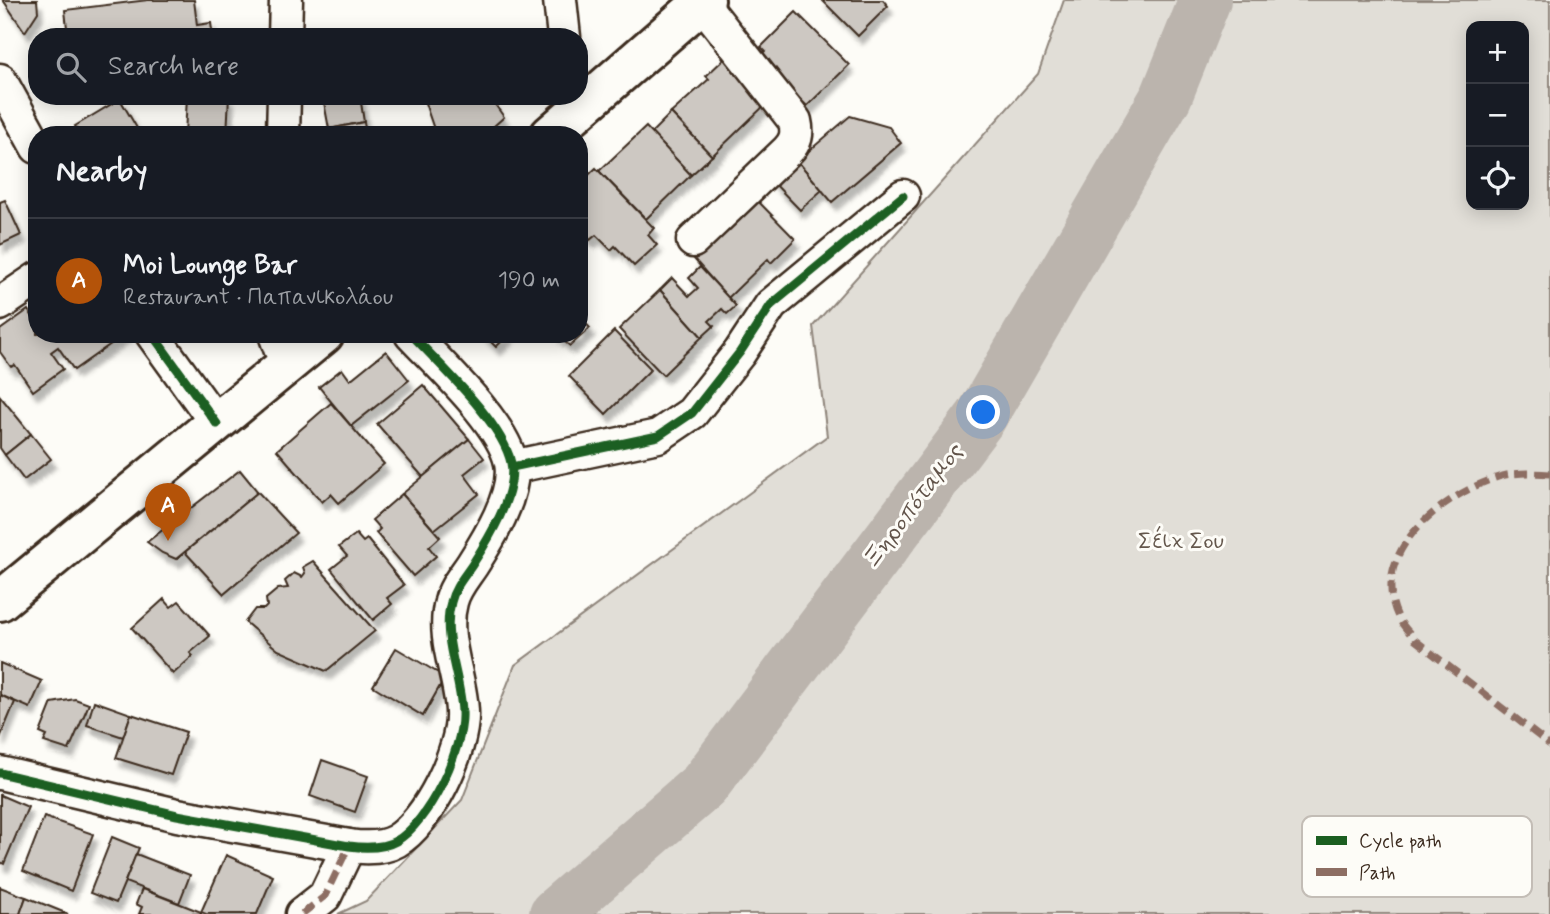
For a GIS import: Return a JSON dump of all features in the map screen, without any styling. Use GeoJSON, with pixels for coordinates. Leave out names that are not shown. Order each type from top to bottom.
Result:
{"type":"FeatureCollection","features":[{"type":"Feature","properties":{"kind":"main road"},"geometry":{"type":"LineString","coordinates":[[588,93],[704,1]]}},
{"type":"Feature","properties":{"kind":"main road"},"geometry":{"type":"LineString","coordinates":[[558,126],[576,105]]}},
{"type":"Feature","properties":{"kind":"main road"},"geometry":{"type":"LineString","coordinates":[[0,601],[217,424],[283,348]]}},
{"type":"Feature","properties":{"kind":"street"},"geometry":{"type":"LineString","coordinates":[[268,0],[268,28]]}},
{"type":"Feature","properties":{"kind":"street"},"geometry":{"type":"LineString","coordinates":[[285,28],[286,0]]}},
{"type":"Feature","properties":{"kind":"street"},"geometry":{"type":"LineString","coordinates":[[560,0],[563,28]]}},
{"type":"Feature","properties":{"kind":"street"},"geometry":{"type":"LineString","coordinates":[[693,241],[788,152],[797,130],[795,121],[704,1]]}},
{"type":"Feature","properties":{"kind":"street"},"geometry":{"type":"LineString","coordinates":[[0,80],[28,130]]}},
{"type":"Feature","properties":{"kind":"street"},"geometry":{"type":"LineString","coordinates":[[267,126],[268,105]]}},
{"type":"Feature","properties":{"kind":"street"},"geometry":{"type":"LineString","coordinates":[[283,126],[284,105]]}},
{"type":"Feature","properties":{"kind":"street"},"geometry":{"type":"LineString","coordinates":[[512,467],[658,436],[692,413],[740,352],[771,305],[904,196]]}},
{"type":"Feature","properties":{"kind":"street"},"geometry":{"type":"LineString","coordinates":[[0,304],[28,285]]}},
{"type":"Feature","properties":{"kind":"street"},"geometry":{"type":"LineString","coordinates":[[158,343],[217,424]]}},
{"type":"Feature","properties":{"kind":"street"},"geometry":{"type":"LineString","coordinates":[[0,773],[177,815],[349,846],[375,847],[395,841],[404,835],[427,809],[450,763],[459,737],[462,713],[452,654],[450,606],[457,587],[481,551],[504,504],[509,491],[512,467],[505,443],[494,426],[419,343]]}},
{"type":"Feature","properties":{"kind":"street"},"geometry":{"type":"LineString","coordinates":[[302,914],[325,896],[349,846]]}},
{"type":"Feature","properties":{"kind":"green space","name":"Σέιχ Σου"},"geometry":{"type":"Polygon","coordinates":[[[1064,0],[1550,0],[1550,914],[338,914],[366,901],[462,800],[515,665],[827,436],[813,326],[1038,74],[1064,0]]]}},
{"type":"Feature","properties":{"kind":"building"},"geometry":{"type":"Polygon","coordinates":[[[3,0],[37,0],[38,12],[25,32],[3,0]]]}},
{"type":"Feature","properties":{"kind":"building"},"geometry":{"type":"Polygon","coordinates":[[[148,0],[194,0],[197,25],[211,23],[212,28],[67,28],[65,10],[148,0]]]}},
{"type":"Feature","properties":{"kind":"building"},"geometry":{"type":"Polygon","coordinates":[[[822,0],[883,0],[888,6],[858,36],[822,0]]]}},
{"type":"Feature","properties":{"kind":"building"},"geometry":{"type":"Polygon","coordinates":[[[796,12],[849,65],[807,106],[758,57],[765,51],[761,47],[796,12]]]}},
{"type":"Feature","properties":{"kind":"building"},"geometry":{"type":"Polygon","coordinates":[[[725,58],[767,103],[712,156],[671,113],[709,79],[706,76],[725,58]]]}},
{"type":"Feature","properties":{"kind":"building"},"geometry":{"type":"Polygon","coordinates":[[[110,105],[124,105],[136,126],[75,126],[110,105]]]}},
{"type":"Feature","properties":{"kind":"building"},"geometry":{"type":"Polygon","coordinates":[[[187,105],[229,105],[227,126],[185,126],[187,105]]]}},
{"type":"Feature","properties":{"kind":"building"},"geometry":{"type":"Polygon","coordinates":[[[324,105],[361,105],[364,122],[328,126],[324,105]]]}},
{"type":"Feature","properties":{"kind":"building"},"geometry":{"type":"Polygon","coordinates":[[[426,105],[495,105],[504,117],[494,126],[433,126],[426,105]]]}},
{"type":"Feature","properties":{"kind":"building"},"geometry":{"type":"Polygon","coordinates":[[[671,113],[712,156],[691,175],[651,133],[671,113]]]}},
{"type":"Feature","properties":{"kind":"building"},"geometry":{"type":"Polygon","coordinates":[[[850,116],[889,127],[901,143],[832,202],[797,161],[850,116]]]}},
{"type":"Feature","properties":{"kind":"building"},"geometry":{"type":"Polygon","coordinates":[[[364,122],[365,126],[344,126],[364,122]]]}},
{"type":"Feature","properties":{"kind":"building"},"geometry":{"type":"Polygon","coordinates":[[[646,127],[691,175],[646,219],[599,171],[646,127]]]}},
{"type":"Feature","properties":{"kind":"building"},"geometry":{"type":"Polygon","coordinates":[[[794,157],[822,190],[800,210],[770,179],[794,157]]]}},
{"type":"Feature","properties":{"kind":"building"},"geometry":{"type":"Polygon","coordinates":[[[596,168],[654,228],[648,235],[657,245],[634,266],[615,246],[611,250],[596,235],[590,240],[588,238],[588,176],[596,168]]]}},
{"type":"Feature","properties":{"kind":"building"},"geometry":{"type":"Polygon","coordinates":[[[755,198],[795,239],[771,263],[768,259],[728,298],[694,259],[755,198]]]}},
{"type":"Feature","properties":{"kind":"building"},"geometry":{"type":"Polygon","coordinates":[[[5,200],[21,235],[0,245],[0,202],[5,200]]]}},
{"type":"Feature","properties":{"kind":"building"},"geometry":{"type":"Polygon","coordinates":[[[700,267],[736,306],[727,314],[722,309],[709,321],[714,326],[702,337],[660,290],[672,278],[689,296],[698,288],[689,278],[700,267]]]}},
{"type":"Feature","properties":{"kind":"building"},"geometry":{"type":"Polygon","coordinates":[[[660,290],[702,337],[663,375],[619,329],[660,290]]]}},
{"type":"Feature","properties":{"kind":"building"},"geometry":{"type":"Polygon","coordinates":[[[28,310],[28,343],[112,343],[74,370],[58,347],[51,352],[63,369],[33,391],[15,365],[11,367],[0,352],[0,330],[28,310]]]}},
{"type":"Feature","properties":{"kind":"building"},"geometry":{"type":"Polygon","coordinates":[[[614,331],[651,369],[606,414],[569,376],[614,331]]]}},
{"type":"Feature","properties":{"kind":"building"},"geometry":{"type":"Polygon","coordinates":[[[386,351],[409,380],[351,426],[319,387],[342,369],[350,380],[386,351]]]}},
{"type":"Feature","properties":{"kind":"building"},"geometry":{"type":"Polygon","coordinates":[[[423,385],[469,439],[423,477],[377,424],[423,385]]]}},
{"type":"Feature","properties":{"kind":"building"},"geometry":{"type":"Polygon","coordinates":[[[0,396],[31,434],[5,455],[0,448],[0,396]]]}},
{"type":"Feature","properties":{"kind":"building"},"geometry":{"type":"Polygon","coordinates":[[[331,403],[384,464],[339,503],[331,494],[322,502],[277,450],[331,403]]]}},
{"type":"Feature","properties":{"kind":"building"},"geometry":{"type":"Polygon","coordinates":[[[31,434],[51,459],[24,480],[5,455],[31,434]]]}},
{"type":"Feature","properties":{"kind":"building"},"geometry":{"type":"Polygon","coordinates":[[[469,439],[484,458],[464,474],[479,494],[434,530],[402,494],[469,439]]]}},
{"type":"Feature","properties":{"kind":"building"},"geometry":{"type":"Polygon","coordinates":[[[240,470],[258,492],[176,559],[147,542],[240,470]]]}},
{"type":"Feature","properties":{"kind":"building"},"geometry":{"type":"Polygon","coordinates":[[[258,492],[296,533],[224,594],[185,552],[258,492]]]}},
{"type":"Feature","properties":{"kind":"building"},"geometry":{"type":"Polygon","coordinates":[[[402,494],[440,537],[429,547],[436,556],[413,576],[376,533],[380,529],[372,520],[402,494]]]}},
{"type":"Feature","properties":{"kind":"building"},"geometry":{"type":"Polygon","coordinates":[[[356,534],[363,542],[367,539],[404,585],[387,598],[392,604],[373,620],[331,569],[347,556],[339,547],[356,534]]]}},
{"type":"Feature","properties":{"kind":"building"},"geometry":{"type":"Polygon","coordinates":[[[313,561],[375,631],[326,671],[278,650],[245,622],[255,609],[264,609],[267,606],[266,599],[278,589],[288,588],[285,581],[294,573],[302,577],[305,573],[303,567],[313,561]]]}},
{"type":"Feature","properties":{"kind":"building"},"geometry":{"type":"Polygon","coordinates":[[[164,599],[171,607],[179,601],[210,636],[190,653],[193,656],[173,674],[132,628],[164,599]]]}},
{"type":"Feature","properties":{"kind":"building"},"geometry":{"type":"Polygon","coordinates":[[[396,648],[445,677],[423,716],[373,686],[396,648]]]}},
{"type":"Feature","properties":{"kind":"building"},"geometry":{"type":"Polygon","coordinates":[[[0,663],[42,681],[30,708],[0,695],[0,663]]]}},
{"type":"Feature","properties":{"kind":"building"},"geometry":{"type":"Polygon","coordinates":[[[0,695],[15,702],[0,738],[0,695]]]}},
{"type":"Feature","properties":{"kind":"building"},"geometry":{"type":"Polygon","coordinates":[[[75,699],[89,704],[69,750],[44,742],[47,736],[40,733],[52,703],[75,699]]]}},
{"type":"Feature","properties":{"kind":"building"},"geometry":{"type":"Polygon","coordinates":[[[94,701],[131,714],[123,737],[87,725],[94,701]]]}},
{"type":"Feature","properties":{"kind":"building"},"geometry":{"type":"Polygon","coordinates":[[[131,714],[186,732],[171,775],[116,758],[131,714]]]}},
{"type":"Feature","properties":{"kind":"building"},"geometry":{"type":"Polygon","coordinates":[[[322,760],[368,776],[355,812],[310,796],[322,760]]]}},
{"type":"Feature","properties":{"kind":"building"},"geometry":{"type":"Polygon","coordinates":[[[0,795],[28,807],[4,864],[0,862],[0,795]]]}},
{"type":"Feature","properties":{"kind":"building"},"geometry":{"type":"Polygon","coordinates":[[[44,817],[93,834],[71,891],[23,871],[44,817]]]}},
{"type":"Feature","properties":{"kind":"building"},"geometry":{"type":"Polygon","coordinates":[[[112,837],[139,848],[116,903],[90,893],[112,837]]]}},
{"type":"Feature","properties":{"kind":"building"},"geometry":{"type":"Polygon","coordinates":[[[136,854],[190,875],[179,903],[125,882],[136,854]]]}},
{"type":"Feature","properties":{"kind":"building"},"geometry":{"type":"Polygon","coordinates":[[[226,855],[273,876],[257,914],[201,912],[226,855]]]}},
{"type":"Feature","properties":{"kind":"building"},"geometry":{"type":"Polygon","coordinates":[[[0,887],[26,897],[20,914],[0,914],[0,887]]]}},
{"type":"Feature","properties":{"kind":"building"},"geometry":{"type":"Polygon","coordinates":[[[142,889],[201,914],[139,914],[142,907],[136,904],[142,889]]]}},
{"type":"Feature","properties":{"kind":"building"},"geometry":{"type":"Polygon","coordinates":[[[26,897],[68,914],[20,914],[26,897]]]}},
{"type":"Feature","properties":{"kind":"waterway","name":"Ξηροπόταμος"},"geometry":{"type":"LineString","coordinates":[[555,914],[704,785],[981,417],[1166,97],[1205,0]]}},
{"type":"Feature","properties":{"kind":"marked path"},"geometry":{"type":"LineString","coordinates":[[1550,474],[1519,473],[1502,476],[1480,484],[1436,511],[1417,528],[1402,549],[1393,571],[1391,594],[1399,619],[1415,640],[1550,745]]}},
{"type":"Feature","properties":{"kind":"marked path"},"geometry":{"type":"LineString","coordinates":[[302,914],[325,896],[349,846]]}},
{"type":"Feature","properties":{"kind":"cycle path"},"geometry":{"type":"LineString","coordinates":[[512,467],[658,436],[692,413],[740,352],[771,305],[903,196]]}},
{"type":"Feature","properties":{"kind":"cycle path"},"geometry":{"type":"LineString","coordinates":[[158,343],[217,424]]}},
{"type":"Feature","properties":{"kind":"cycle path"},"geometry":{"type":"LineString","coordinates":[[0,773],[177,815],[349,846],[379,847],[396,841],[408,832],[442,784],[461,727],[461,699],[448,629],[452,597],[500,516],[512,475],[506,447],[496,430],[469,395],[420,343]]}},
{"type":"Feature","properties":{"kind":"place","name":"Moi Lounge Bar"},"geometry":{"type":"Point","coordinates":[168,541]}}]}
